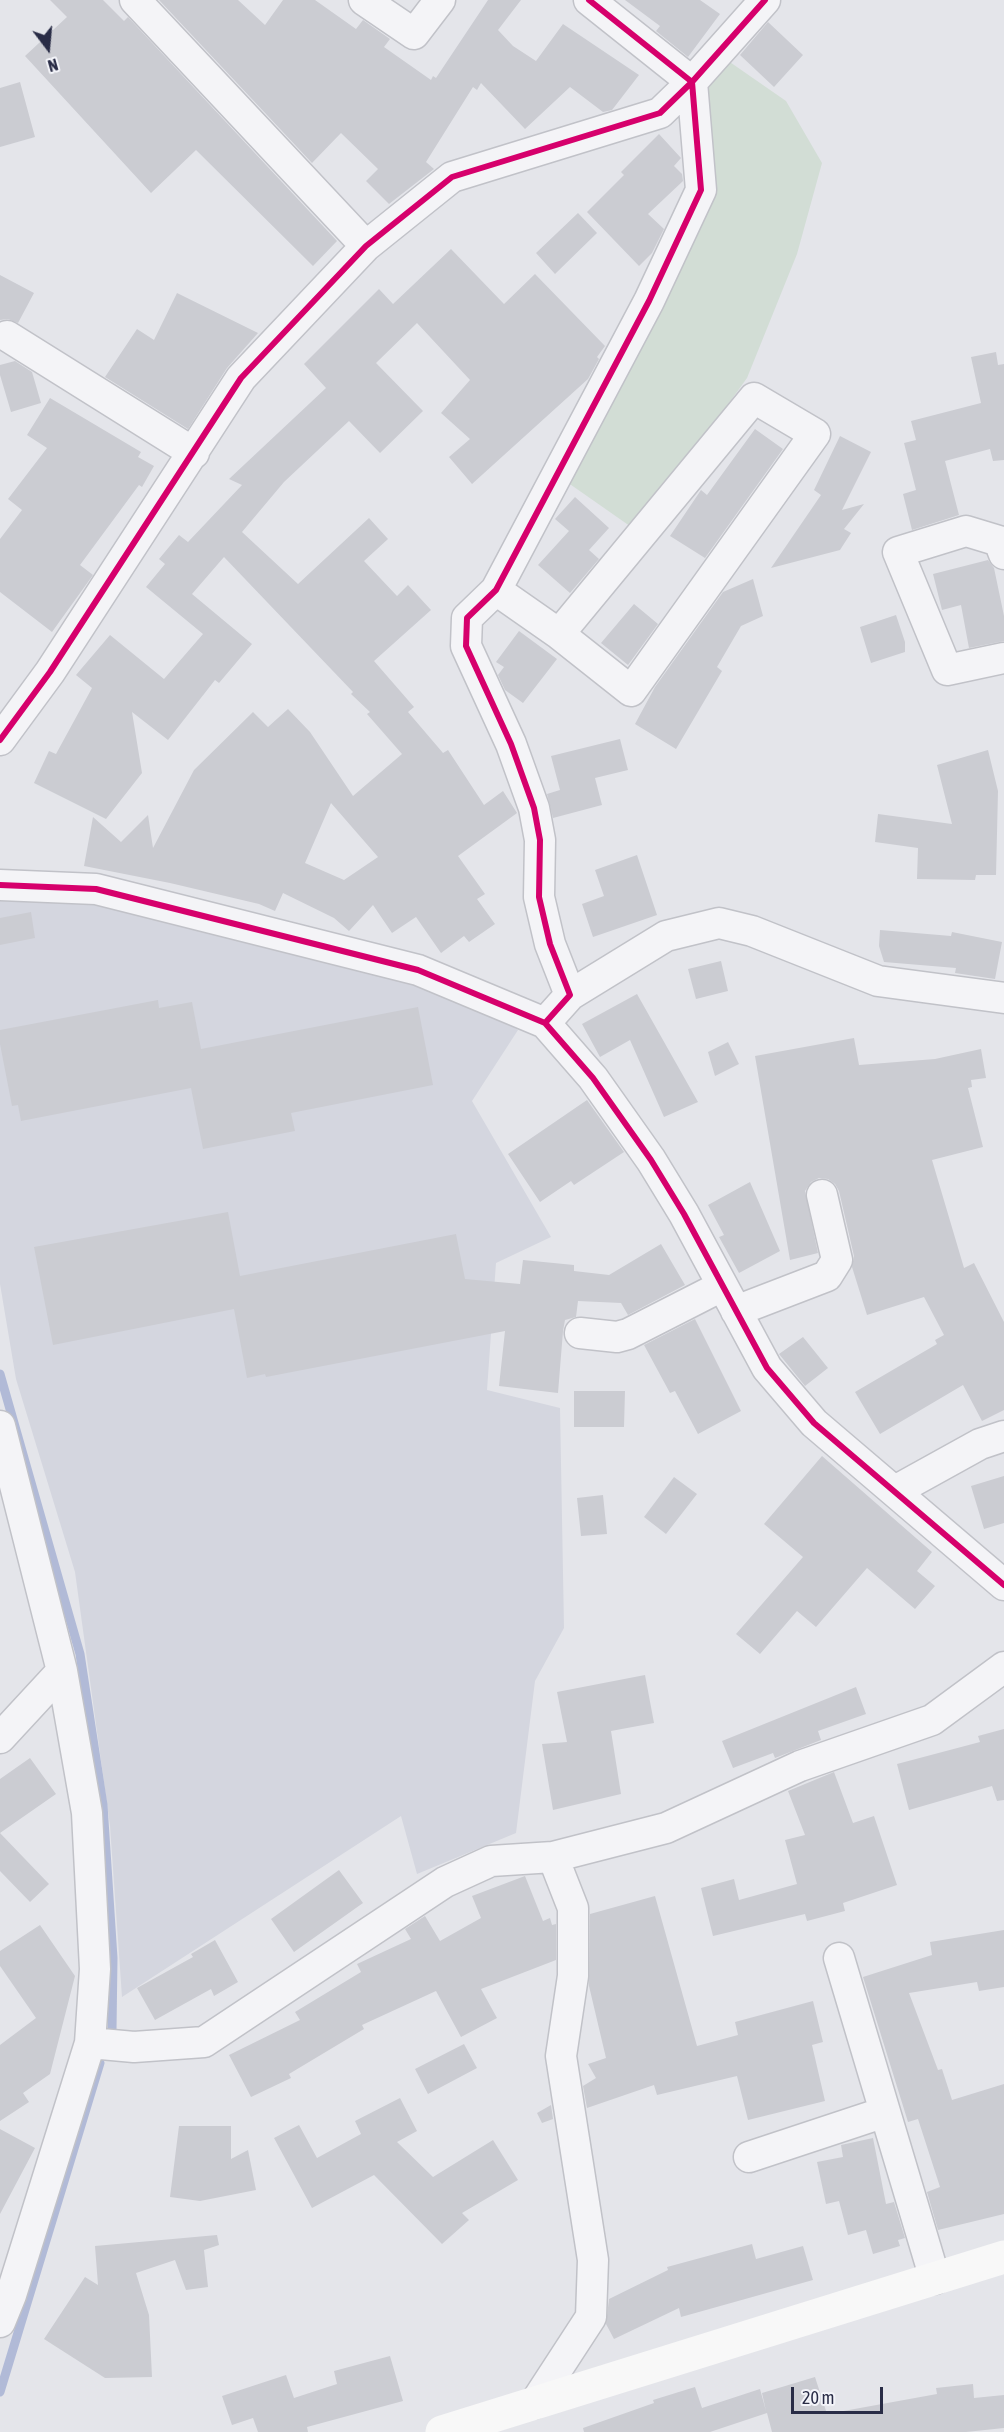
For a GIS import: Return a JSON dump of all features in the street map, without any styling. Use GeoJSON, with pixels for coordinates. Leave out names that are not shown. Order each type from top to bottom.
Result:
{"type":"FeatureCollection","features":[{"type":"Feature","properties":{"kind":"street"},"geometry":{"type":"LineString","coordinates":[[135,0],[366,246]]}},
{"type":"Feature","properties":{"kind":"street"},"geometry":{"type":"LineString","coordinates":[[364,0],[414,34],[440,0]]}},
{"type":"Feature","properties":{"kind":"street"},"geometry":{"type":"LineString","coordinates":[[570,995],[550,944],[538,897],[540,840],[534,808],[511,744],[466,646],[467,618],[496,590],[649,301],[701,190],[692,82],[589,0]]}},
{"type":"Feature","properties":{"kind":"street"},"geometry":{"type":"LineString","coordinates":[[0,740],[50,672],[194,453],[240,378],[366,246],[452,177],[660,113],[692,82],[765,0]]}},
{"type":"Feature","properties":{"kind":"street"},"geometry":{"type":"LineString","coordinates":[[7,336],[194,453]]}},
{"type":"Feature","properties":{"kind":"street"},"geometry":{"type":"LineString","coordinates":[[496,590],[559,634],[631,691],[815,434],[754,398],[559,634]]}},
{"type":"Feature","properties":{"kind":"street"},"geometry":{"type":"LineString","coordinates":[[1004,554],[999,541],[966,531],[898,552],[947,670],[1004,658]]}},
{"type":"Feature","properties":{"kind":"street"},"geometry":{"type":"LineString","coordinates":[[0,885],[96,889],[418,970],[545,1023],[593,1078],[651,1160],[684,1214],[767,1368],[814,1423],[1004,1585]]}},
{"type":"Feature","properties":{"kind":"street"},"geometry":{"type":"LineString","coordinates":[[545,1023],[570,995],[666,936],[719,923],[752,931],[878,981],[1004,998]]}},
{"type":"Feature","properties":{"kind":"street"},"geometry":{"type":"LineString","coordinates":[[580,1333],[617,1337],[729,1299],[827,1276],[837,1260],[822,1195]]}},
{"type":"Feature","properties":{"kind":"street"},"geometry":{"type":"LineString","coordinates":[[0,1426],[63,1671],[87,1813],[95,1969],[90,2043],[11,2295],[0,2322]]}},
{"type":"Feature","properties":{"kind":"street"},"geometry":{"type":"LineString","coordinates":[[895,1491],[980,1444],[1004,1436]]}},
{"type":"Feature","properties":{"kind":"street"},"geometry":{"type":"LineString","coordinates":[[90,2043],[134,2047],[204,2042],[445,1881],[491,1861],[553,1857],[666,1828],[800,1766],[932,1720],[1004,1667]]}},
{"type":"Feature","properties":{"kind":"street"},"geometry":{"type":"LineString","coordinates":[[0,1738],[63,1671]]}},
{"type":"Feature","properties":{"kind":"street"},"geometry":{"type":"LineString","coordinates":[[535,2403],[591,2317],[594,2259],[561,2056],[573,1976],[573,1908],[553,1857]]}},
{"type":"Feature","properties":{"kind":"street"},"geometry":{"type":"LineString","coordinates":[[839,1958],[935,2279]]}},
{"type":"Feature","properties":{"kind":"street"},"geometry":{"type":"LineString","coordinates":[[749,2157],[885,2112]]}},
{"type":"Feature","properties":{"kind":"street"},"geometry":{"type":"LineString","coordinates":[[442,2432],[1004,2257]]}},
{"type":"Feature","properties":{"kind":"shaded area"},"geometry":{"type":"Polygon","coordinates":[[[724,58],[786,101],[822,163],[797,254],[747,378],[637,531],[564,480],[704,194],[703,80],[724,58]]]}},
{"type":"Feature","properties":{"kind":"shaded area"},"geometry":{"type":"Polygon","coordinates":[[[0,898],[93,903],[307,952],[474,1001],[518,1030],[472,1101],[551,1237],[496,1263],[487,1390],[560,1408],[564,1628],[535,1681],[516,1833],[417,1874],[401,1816],[122,1997],[110,1826],[75,1572],[16,1379],[0,1284],[0,898]]]}},
{"type":"Feature","properties":{"kind":"building"},"geometry":{"type":"Polygon","coordinates":[[[50,0],[103,0],[124,21],[128,17],[337,241],[313,266],[196,150],[151,193],[25,56],[67,17],[50,0]]]}},
{"type":"Feature","properties":{"kind":"building"},"geometry":{"type":"Polygon","coordinates":[[[159,0],[238,0],[265,25],[283,0],[315,0],[356,29],[363,20],[390,39],[384,47],[431,80],[433,76],[436,78],[488,0],[521,0],[498,30],[513,46],[536,61],[563,24],[639,75],[612,110],[603,112],[570,87],[525,129],[481,83],[477,90],[473,87],[426,162],[434,169],[389,204],[366,181],[378,169],[341,133],[312,163],[159,0]]]}},
{"type":"Feature","properties":{"kind":"building"},"geometry":{"type":"Polygon","coordinates":[[[625,0],[700,0],[720,14],[688,57],[656,31],[660,26],[625,0]]]}},
{"type":"Feature","properties":{"kind":"building"},"geometry":{"type":"Polygon","coordinates":[[[768,22],[803,55],[774,87],[740,55],[768,22]]]}},
{"type":"Feature","properties":{"kind":"building"},"geometry":{"type":"Polygon","coordinates":[[[20,82],[35,137],[0,147],[0,88],[20,82]]]}},
{"type":"Feature","properties":{"kind":"building"},"geometry":{"type":"Polygon","coordinates":[[[659,134],[681,158],[674,166],[682,174],[683,181],[648,214],[664,229],[652,253],[639,266],[587,212],[624,175],[621,172],[659,134]]]}},
{"type":"Feature","properties":{"kind":"building"},"geometry":{"type":"Polygon","coordinates":[[[578,213],[597,233],[555,274],[536,253],[578,213]]]}},
{"type":"Feature","properties":{"kind":"building"},"geometry":{"type":"Polygon","coordinates":[[[451,249],[504,304],[535,274],[605,346],[597,357],[599,359],[588,379],[472,484],[449,457],[470,439],[441,413],[470,380],[417,323],[376,363],[423,411],[380,453],[349,421],[284,482],[242,532],[298,584],[369,518],[388,539],[364,561],[397,596],[408,585],[431,610],[374,661],[414,707],[408,712],[443,753],[448,750],[484,805],[503,791],[517,813],[458,856],[485,894],[477,899],[495,924],[469,942],[464,936],[441,953],[416,917],[392,933],[373,905],[349,931],[334,918],[283,893],[275,911],[259,904],[170,883],[84,866],[93,817],[121,842],[148,815],[153,848],[194,770],[253,712],[268,727],[288,709],[310,732],[353,796],[402,754],[367,714],[370,712],[351,694],[353,692],[224,557],[192,594],[252,644],[219,683],[215,680],[168,740],[132,712],[142,773],[106,819],[34,783],[49,751],[56,754],[92,688],[76,675],[110,635],[164,679],[203,634],[146,587],[165,564],[159,559],[179,535],[188,542],[242,485],[229,479],[326,388],[304,364],[379,289],[393,304],[451,249]],[[331,803],[305,863],[344,880],[378,857],[331,803]]]}},
{"type":"Feature","properties":{"kind":"building"},"geometry":{"type":"Polygon","coordinates":[[[0,275],[34,293],[18,323],[8,319],[0,320],[0,275]]]}},
{"type":"Feature","properties":{"kind":"building"},"geometry":{"type":"Polygon","coordinates":[[[177,293],[258,333],[227,368],[188,429],[105,377],[137,329],[154,340],[177,293]]]}},
{"type":"Feature","properties":{"kind":"building"},"geometry":{"type":"Polygon","coordinates":[[[996,352],[998,365],[1004,364],[1004,460],[993,461],[990,449],[945,461],[959,515],[912,530],[903,494],[916,490],[904,443],[916,440],[911,421],[981,403],[971,357],[996,352]]]}},
{"type":"Feature","properties":{"kind":"building"},"geometry":{"type":"Polygon","coordinates":[[[15,361],[32,372],[41,403],[11,412],[0,375],[0,365],[15,361]]]}},
{"type":"Feature","properties":{"kind":"building"},"geometry":{"type":"Polygon","coordinates":[[[50,398],[141,452],[138,457],[154,466],[142,487],[139,485],[80,565],[93,575],[52,632],[0,592],[0,539],[22,510],[8,499],[47,448],[27,435],[50,398]]]}},
{"type":"Feature","properties":{"kind":"building"},"geometry":{"type":"Polygon","coordinates":[[[755,429],[783,449],[705,558],[670,536],[701,490],[707,495],[755,429]]]}},
{"type":"Feature","properties":{"kind":"building"},"geometry":{"type":"Polygon","coordinates":[[[840,436],[871,452],[842,510],[864,504],[844,529],[851,533],[840,550],[771,568],[821,495],[814,490],[840,436]]]}},
{"type":"Feature","properties":{"kind":"building"},"geometry":{"type":"Polygon","coordinates":[[[575,497],[609,528],[589,550],[599,559],[570,593],[538,565],[569,531],[555,519],[575,497]]]}},
{"type":"Feature","properties":{"kind":"building"},"geometry":{"type":"Polygon","coordinates":[[[988,560],[994,568],[1004,616],[1004,641],[969,648],[961,605],[942,610],[933,574],[988,560]]]}},
{"type":"Feature","properties":{"kind":"building"},"geometry":{"type":"Polygon","coordinates":[[[753,579],[763,616],[741,626],[717,667],[722,671],[676,749],[635,724],[655,687],[723,592],[753,579]]]}},
{"type":"Feature","properties":{"kind":"building"},"geometry":{"type":"Polygon","coordinates":[[[634,604],[658,624],[628,665],[601,643],[634,604]]]}},
{"type":"Feature","properties":{"kind":"building"},"geometry":{"type":"Polygon","coordinates":[[[896,615],[905,642],[905,652],[871,663],[860,627],[896,615]]]}},
{"type":"Feature","properties":{"kind":"building"},"geometry":{"type":"Polygon","coordinates":[[[519,631],[557,659],[523,703],[505,690],[498,675],[504,667],[496,662],[519,631]]]}},
{"type":"Feature","properties":{"kind":"building"},"geometry":{"type":"Polygon","coordinates":[[[620,739],[628,770],[595,778],[602,805],[553,818],[547,794],[560,790],[551,756],[620,739]]]}},
{"type":"Feature","properties":{"kind":"building"},"geometry":{"type":"Polygon","coordinates":[[[988,750],[998,791],[996,875],[976,875],[975,880],[917,879],[918,848],[875,842],[878,814],[952,824],[937,765],[988,750]]]}},
{"type":"Feature","properties":{"kind":"building"},"geometry":{"type":"Polygon","coordinates":[[[637,855],[657,915],[593,937],[582,904],[604,896],[595,870],[637,855]]]}},
{"type":"Feature","properties":{"kind":"building"},"geometry":{"type":"Polygon","coordinates":[[[31,912],[35,938],[0,945],[0,918],[31,912]]]}},
{"type":"Feature","properties":{"kind":"building"},"geometry":{"type":"Polygon","coordinates":[[[880,930],[951,936],[952,932],[1002,942],[995,979],[955,973],[956,968],[884,962],[879,946],[880,930]]]}},
{"type":"Feature","properties":{"kind":"building"},"geometry":{"type":"Polygon","coordinates":[[[721,961],[728,991],[696,999],[688,969],[721,961]]]}},
{"type":"Feature","properties":{"kind":"building"},"geometry":{"type":"Polygon","coordinates":[[[637,994],[698,1102],[664,1117],[630,1040],[600,1057],[582,1024],[637,994]]]}},
{"type":"Feature","properties":{"kind":"building"},"geometry":{"type":"Polygon","coordinates":[[[158,1000],[159,1008],[192,1002],[201,1049],[418,1007],[433,1085],[291,1113],[295,1131],[203,1149],[191,1088],[21,1121],[18,1105],[12,1106],[0,1044],[0,1030],[158,1000]]]}},
{"type":"Feature","properties":{"kind":"building"},"geometry":{"type":"Polygon","coordinates":[[[854,1038],[859,1065],[935,1059],[981,1049],[986,1078],[971,1080],[972,1087],[968,1088],[983,1147],[932,1160],[964,1268],[974,1263],[1004,1322],[1004,1410],[982,1421],[963,1385],[880,1434],[855,1392],[937,1344],[935,1340],[944,1335],[924,1297],[867,1315],[852,1267],[854,1256],[839,1191],[828,1179],[819,1178],[811,1182],[805,1191],[818,1253],[790,1260],[755,1056],[854,1038]]]}},
{"type":"Feature","properties":{"kind":"building"},"geometry":{"type":"Polygon","coordinates":[[[728,1042],[739,1064],[715,1076],[708,1052],[728,1042]]]}},
{"type":"Feature","properties":{"kind":"building"},"geometry":{"type":"Polygon","coordinates":[[[587,1100],[624,1152],[574,1185],[571,1181],[540,1202],[508,1154],[587,1100]]]}},
{"type":"Feature","properties":{"kind":"building"},"geometry":{"type":"Polygon","coordinates":[[[750,1182],[780,1251],[739,1273],[719,1237],[724,1235],[708,1205],[750,1182]]]}},
{"type":"Feature","properties":{"kind":"building"},"geometry":{"type":"Polygon","coordinates":[[[228,1212],[240,1276],[456,1234],[465,1279],[520,1284],[523,1260],[574,1265],[574,1271],[609,1275],[661,1244],[685,1285],[628,1315],[621,1303],[578,1301],[576,1317],[565,1320],[558,1393],[499,1386],[505,1331],[266,1377],[265,1374],[247,1378],[234,1309],[53,1345],[34,1247],[228,1212]]]}},
{"type":"Feature","properties":{"kind":"building"},"geometry":{"type":"Polygon","coordinates":[[[695,1319],[741,1411],[698,1434],[675,1391],[670,1393],[644,1345],[695,1319]]]}},
{"type":"Feature","properties":{"kind":"building"},"geometry":{"type":"Polygon","coordinates":[[[803,1337],[828,1368],[805,1386],[779,1354],[803,1337]]]}},
{"type":"Feature","properties":{"kind":"building"},"geometry":{"type":"Polygon","coordinates":[[[574,1391],[625,1391],[624,1427],[574,1427],[574,1391]]]}},
{"type":"Feature","properties":{"kind":"building"},"geometry":{"type":"Polygon","coordinates":[[[822,1456],[932,1552],[917,1571],[935,1586],[915,1609],[867,1568],[816,1627],[797,1611],[760,1654],[736,1634],[803,1557],[764,1524],[822,1456]]]}},
{"type":"Feature","properties":{"kind":"building"},"geometry":{"type":"Polygon","coordinates":[[[1004,1476],[1004,1523],[984,1529],[971,1486],[1004,1476]]]}},
{"type":"Feature","properties":{"kind":"building"},"geometry":{"type":"Polygon","coordinates":[[[674,1477],[697,1494],[666,1534],[644,1517],[674,1477]]]}},
{"type":"Feature","properties":{"kind":"building"},"geometry":{"type":"Polygon","coordinates":[[[603,1495],[607,1534],[581,1536],[577,1498],[603,1495]]]}},
{"type":"Feature","properties":{"kind":"building"},"geometry":{"type":"Polygon","coordinates":[[[645,1675],[654,1723],[611,1731],[621,1794],[553,1810],[542,1744],[567,1742],[557,1692],[645,1675]]]}},
{"type":"Feature","properties":{"kind":"building"},"geometry":{"type":"Polygon","coordinates":[[[856,1687],[866,1714],[818,1731],[821,1740],[775,1758],[773,1753],[733,1768],[722,1741],[856,1687]]]}},
{"type":"Feature","properties":{"kind":"building"},"geometry":{"type":"Polygon","coordinates":[[[1004,1729],[1004,1800],[997,1801],[992,1786],[909,1810],[897,1764],[980,1742],[978,1736],[1004,1729]]]}},
{"type":"Feature","properties":{"kind":"building"},"geometry":{"type":"Polygon","coordinates":[[[30,1758],[56,1794],[0,1833],[0,1779],[30,1758]]]}},
{"type":"Feature","properties":{"kind":"building"},"geometry":{"type":"Polygon","coordinates":[[[834,1772],[853,1823],[874,1816],[897,1885],[843,1903],[845,1911],[807,1921],[805,1914],[713,1936],[701,1888],[734,1879],[739,1900],[797,1884],[785,1840],[805,1835],[788,1791],[834,1772]]]}},
{"type":"Feature","properties":{"kind":"building"},"geometry":{"type":"Polygon","coordinates":[[[0,1833],[49,1884],[30,1902],[0,1871],[0,1833]]]}},
{"type":"Feature","properties":{"kind":"building"},"geometry":{"type":"Polygon","coordinates":[[[339,1870],[363,1903],[294,1952],[271,1919],[339,1870]]]}},
{"type":"Feature","properties":{"kind":"building"},"geometry":{"type":"Polygon","coordinates":[[[525,1876],[543,1921],[550,1918],[552,1925],[556,1924],[556,1960],[481,1989],[497,2018],[461,2037],[436,1991],[362,2025],[364,2029],[289,2074],[291,2078],[251,2097],[229,2055],[300,2020],[295,2012],[361,1972],[357,1964],[411,1939],[405,1929],[425,1916],[440,1941],[481,1918],[472,1896],[525,1876]]]}},
{"type":"Feature","properties":{"kind":"building"},"geometry":{"type":"Polygon","coordinates":[[[655,1896],[697,2046],[738,2035],[735,2022],[813,2001],[823,2042],[812,2045],[825,2101],[748,2120],[737,2076],[657,2095],[654,2085],[587,2108],[583,2086],[596,2078],[588,2064],[606,2058],[589,1986],[590,1914],[655,1896]]]}},
{"type":"Feature","properties":{"kind":"building"},"geometry":{"type":"Polygon","coordinates":[[[40,1925],[75,1976],[50,2074],[23,2093],[29,2102],[0,2121],[0,2045],[36,2018],[0,1966],[0,1951],[40,1925]]]}},
{"type":"Feature","properties":{"kind":"building"},"geometry":{"type":"Polygon","coordinates":[[[1004,1930],[1004,1987],[979,1991],[977,1982],[909,1993],[938,2070],[942,2069],[952,2100],[1004,2084],[1004,2214],[938,2230],[927,2192],[940,2187],[918,2119],[908,2122],[863,1977],[932,1955],[930,1942],[1004,1930]]]}},
{"type":"Feature","properties":{"kind":"building"},"geometry":{"type":"Polygon","coordinates":[[[215,1940],[238,1982],[214,1996],[211,1989],[155,2020],[137,1988],[193,1957],[191,1954],[215,1940]]]}},
{"type":"Feature","properties":{"kind":"building"},"geometry":{"type":"Polygon","coordinates":[[[464,2044],[477,2068],[428,2094],[415,2069],[464,2044]]]}},
{"type":"Feature","properties":{"kind":"building"},"geometry":{"type":"Polygon","coordinates":[[[400,2098],[417,2131],[397,2142],[433,2177],[493,2140],[518,2180],[462,2213],[469,2220],[442,2244],[374,2175],[312,2208],[274,2138],[299,2125],[317,2158],[361,2134],[355,2121],[400,2098]]]}},
{"type":"Feature","properties":{"kind":"building"},"geometry":{"type":"Polygon","coordinates":[[[551,2105],[553,2119],[542,2123],[537,2113],[551,2105]]]}},
{"type":"Feature","properties":{"kind":"building"},"geometry":{"type":"Polygon","coordinates":[[[179,2126],[231,2126],[231,2159],[248,2150],[256,2190],[200,2201],[170,2197],[179,2126]]]}},
{"type":"Feature","properties":{"kind":"building"},"geometry":{"type":"Polygon","coordinates":[[[0,2129],[35,2148],[0,2214],[0,2129]]]}},
{"type":"Feature","properties":{"kind":"building"},"geometry":{"type":"Polygon","coordinates":[[[873,2138],[886,2204],[894,2202],[905,2238],[898,2240],[900,2246],[873,2254],[866,2230],[848,2235],[839,2201],[826,2204],[817,2162],[843,2157],[841,2145],[873,2138]]]}},
{"type":"Feature","properties":{"kind":"building"},"geometry":{"type":"Polygon","coordinates":[[[217,2235],[219,2245],[204,2250],[208,2287],[186,2290],[175,2260],[136,2273],[149,2315],[152,2377],[105,2378],[44,2339],[85,2277],[98,2285],[95,2246],[217,2235]]]}},
{"type":"Feature","properties":{"kind":"building"},"geometry":{"type":"Polygon","coordinates":[[[752,2244],[756,2259],[803,2246],[813,2280],[681,2317],[679,2308],[614,2339],[606,2324],[609,2299],[668,2270],[667,2267],[752,2244]]]}},
{"type":"Feature","properties":{"kind":"building"},"geometry":{"type":"Polygon","coordinates":[[[390,2356],[403,2401],[307,2427],[308,2432],[258,2432],[253,2418],[232,2425],[222,2396],[286,2375],[294,2398],[337,2384],[334,2371],[390,2356]]]}},
{"type":"Feature","properties":{"kind":"building"},"geometry":{"type":"Polygon","coordinates":[[[815,2377],[827,2414],[937,2394],[936,2388],[973,2384],[974,2398],[1004,2395],[1004,2428],[966,2432],[772,2432],[767,2413],[710,2432],[584,2432],[583,2428],[654,2403],[653,2400],[695,2387],[702,2408],[760,2389],[766,2411],[762,2393],[815,2377]]]}},
{"type":"Feature","properties":{"kind":"waterway"},"geometry":{"type":"LineString","coordinates":[[0,1374],[80,1654],[103,1805],[113,1958],[112,2029]]}},
{"type":"Feature","properties":{"kind":"waterway"},"geometry":{"type":"LineString","coordinates":[[0,2392],[100,2063]]}},
{"type":"Feature","properties":{"kind":"cycle path"},"geometry":{"type":"LineString","coordinates":[[545,1023],[570,995],[550,944],[539,897],[540,840],[534,808],[511,744],[466,646],[467,618],[496,590],[649,301],[701,190],[692,82],[589,0]]}},
{"type":"Feature","properties":{"kind":"cycle path"},"geometry":{"type":"LineString","coordinates":[[0,740],[50,672],[241,378],[366,246],[452,177],[660,113],[692,82],[765,0]]}},
{"type":"Feature","properties":{"kind":"cycle path"},"geometry":{"type":"LineString","coordinates":[[0,885],[96,889],[418,970],[545,1023],[593,1078],[651,1160],[684,1214],[767,1368],[814,1423],[1004,1585]]}}]}
